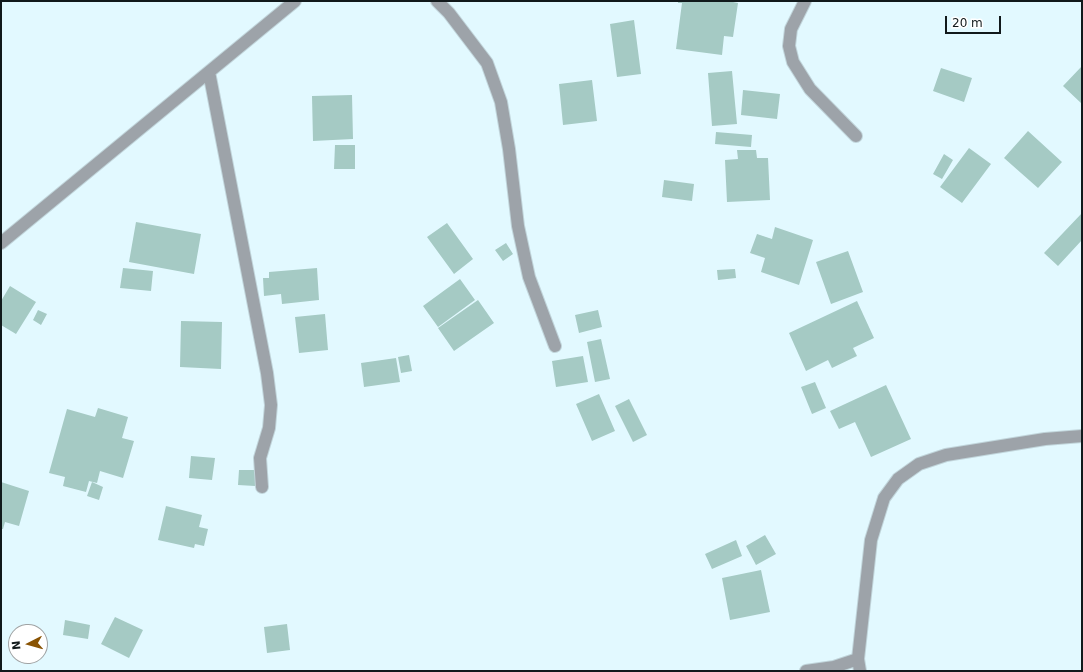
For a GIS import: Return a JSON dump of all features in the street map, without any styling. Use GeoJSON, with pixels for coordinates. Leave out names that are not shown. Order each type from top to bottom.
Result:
{"type":"FeatureCollection","features":[{"type":"Feature","properties":{"kind":"street"},"geometry":{"type":"LineString","coordinates":[[1,243],[295,1]]}},
{"type":"Feature","properties":{"kind":"street"},"geometry":{"type":"LineString","coordinates":[[437,1],[449,13],[487,63],[501,102],[510,149],[518,226],[528,277],[555,346]]}},
{"type":"Feature","properties":{"kind":"street"},"geometry":{"type":"LineString","coordinates":[[805,1],[791,29],[789,46],[793,62],[810,89],[856,136]]}},
{"type":"Feature","properties":{"kind":"street"},"geometry":{"type":"LineString","coordinates":[[209,72],[267,373],[271,405],[269,428],[260,458],[262,488]]}},
{"type":"Feature","properties":{"kind":"street"},"geometry":{"type":"LineString","coordinates":[[806,671],[834,666],[859,665],[871,540],[884,498],[898,479],[919,464],[946,455],[1045,439],[1082,436]]}},
{"type":"Feature","properties":{"kind":"building"},"geometry":{"type":"Polygon","coordinates":[[[678,1],[728,1],[738,3],[733,37],[724,36],[722,55],[676,49],[682,3],[678,3],[678,1]]]}},
{"type":"Feature","properties":{"kind":"building"},"geometry":{"type":"Polygon","coordinates":[[[634,20],[641,74],[617,77],[610,24],[634,20]]]}},
{"type":"Feature","properties":{"kind":"building"},"geometry":{"type":"Polygon","coordinates":[[[1082,66],[1082,104],[1063,86],[1082,66]]]}},
{"type":"Feature","properties":{"kind":"building"},"geometry":{"type":"Polygon","coordinates":[[[941,68],[972,78],[964,102],[933,91],[941,68]]]}},
{"type":"Feature","properties":{"kind":"building"},"geometry":{"type":"Polygon","coordinates":[[[732,71],[737,124],[712,126],[708,73],[732,71]]]}},
{"type":"Feature","properties":{"kind":"building"},"geometry":{"type":"Polygon","coordinates":[[[592,80],[597,121],[563,125],[559,84],[592,80]]]}},
{"type":"Feature","properties":{"kind":"building"},"geometry":{"type":"Polygon","coordinates":[[[743,90],[780,94],[777,119],[741,115],[743,90]]]}},
{"type":"Feature","properties":{"kind":"building"},"geometry":{"type":"Polygon","coordinates":[[[352,95],[353,139],[313,141],[312,96],[352,95]]]}},
{"type":"Feature","properties":{"kind":"building"},"geometry":{"type":"Polygon","coordinates":[[[1028,131],[1062,162],[1038,188],[1004,158],[1028,131]]]}},
{"type":"Feature","properties":{"kind":"building"},"geometry":{"type":"Polygon","coordinates":[[[716,132],[752,135],[751,147],[715,144],[716,132]]]}},
{"type":"Feature","properties":{"kind":"building"},"geometry":{"type":"Polygon","coordinates":[[[335,145],[355,145],[355,169],[334,169],[335,145]]]}},
{"type":"Feature","properties":{"kind":"building"},"geometry":{"type":"Polygon","coordinates":[[[969,148],[991,164],[962,203],[940,187],[969,148]]]}},
{"type":"Feature","properties":{"kind":"building"},"geometry":{"type":"Polygon","coordinates":[[[737,150],[756,150],[757,158],[768,158],[770,200],[727,202],[725,160],[738,159],[737,150]]]}},
{"type":"Feature","properties":{"kind":"building"},"geometry":{"type":"Polygon","coordinates":[[[944,154],[953,160],[942,179],[933,174],[944,154]]]}},
{"type":"Feature","properties":{"kind":"building"},"geometry":{"type":"Polygon","coordinates":[[[664,180],[694,184],[692,201],[662,197],[664,180]]]}},
{"type":"Feature","properties":{"kind":"building"},"geometry":{"type":"Polygon","coordinates":[[[1082,213],[1082,240],[1058,266],[1044,253],[1082,213]]]}},
{"type":"Feature","properties":{"kind":"building"},"geometry":{"type":"Polygon","coordinates":[[[136,222],[201,234],[194,274],[129,262],[136,222]]]}},
{"type":"Feature","properties":{"kind":"building"},"geometry":{"type":"Polygon","coordinates":[[[447,223],[473,259],[454,274],[427,237],[447,223]]]}},
{"type":"Feature","properties":{"kind":"building"},"geometry":{"type":"Polygon","coordinates":[[[775,227],[813,240],[799,285],[761,272],[765,258],[750,253],[757,234],[772,239],[775,227]]]}},
{"type":"Feature","properties":{"kind":"building"},"geometry":{"type":"Polygon","coordinates":[[[506,243],[513,254],[503,261],[495,250],[506,243]]]}},
{"type":"Feature","properties":{"kind":"building"},"geometry":{"type":"Polygon","coordinates":[[[848,251],[863,292],[831,304],[816,262],[848,251]]]}},
{"type":"Feature","properties":{"kind":"building"},"geometry":{"type":"Polygon","coordinates":[[[123,268],[153,271],[151,291],[120,288],[123,268]]]}},
{"type":"Feature","properties":{"kind":"building"},"geometry":{"type":"Polygon","coordinates":[[[317,268],[319,300],[282,304],[281,294],[264,296],[263,278],[269,278],[269,272],[317,268]]]}},
{"type":"Feature","properties":{"kind":"building"},"geometry":{"type":"Polygon","coordinates":[[[735,269],[736,278],[718,280],[717,270],[735,269]]]}},
{"type":"Feature","properties":{"kind":"building"},"geometry":{"type":"Polygon","coordinates":[[[460,279],[475,300],[438,327],[423,306],[460,279]]]}},
{"type":"Feature","properties":{"kind":"building"},"geometry":{"type":"Polygon","coordinates":[[[10,286],[36,302],[16,334],[1,325],[1,301],[10,286]]]}},
{"type":"Feature","properties":{"kind":"building"},"geometry":{"type":"Polygon","coordinates":[[[478,300],[494,323],[454,351],[438,328],[478,300]]]}},
{"type":"Feature","properties":{"kind":"building"},"geometry":{"type":"Polygon","coordinates":[[[857,301],[874,338],[853,348],[857,356],[832,368],[828,360],[806,371],[789,333],[857,301]]]}},
{"type":"Feature","properties":{"kind":"building"},"geometry":{"type":"Polygon","coordinates":[[[38,310],[47,314],[41,325],[33,320],[38,310]]]}},
{"type":"Feature","properties":{"kind":"building"},"geometry":{"type":"Polygon","coordinates":[[[598,310],[602,327],[579,333],[575,315],[598,310]]]}},
{"type":"Feature","properties":{"kind":"building"},"geometry":{"type":"Polygon","coordinates":[[[325,314],[328,350],[299,353],[295,317],[325,314]]]}},
{"type":"Feature","properties":{"kind":"building"},"geometry":{"type":"Polygon","coordinates":[[[181,321],[222,322],[221,369],[180,367],[181,321]]]}},
{"type":"Feature","properties":{"kind":"building"},"geometry":{"type":"Polygon","coordinates":[[[601,339],[610,379],[595,382],[587,342],[601,339]]]}},
{"type":"Feature","properties":{"kind":"building"},"geometry":{"type":"Polygon","coordinates":[[[409,355],[412,371],[401,373],[398,357],[409,355]]]}},
{"type":"Feature","properties":{"kind":"building"},"geometry":{"type":"Polygon","coordinates":[[[583,356],[588,382],[556,387],[552,361],[583,356]]]}},
{"type":"Feature","properties":{"kind":"building"},"geometry":{"type":"Polygon","coordinates":[[[396,358],[400,382],[364,387],[361,363],[396,358]]]}},
{"type":"Feature","properties":{"kind":"building"},"geometry":{"type":"Polygon","coordinates":[[[815,382],[826,408],[812,414],[801,387],[815,382]]]}},
{"type":"Feature","properties":{"kind":"building"},"geometry":{"type":"Polygon","coordinates":[[[886,385],[911,439],[871,457],[855,422],[839,429],[830,411],[886,385]]]}},
{"type":"Feature","properties":{"kind":"building"},"geometry":{"type":"Polygon","coordinates":[[[599,394],[615,431],[592,441],[576,404],[599,394]]]}},
{"type":"Feature","properties":{"kind":"building"},"geometry":{"type":"Polygon","coordinates":[[[629,399],[647,435],[633,442],[615,406],[629,399]]]}},
{"type":"Feature","properties":{"kind":"building"},"geometry":{"type":"Polygon","coordinates":[[[98,408],[128,417],[122,438],[134,441],[123,478],[100,471],[97,483],[89,481],[86,492],[63,486],[65,477],[49,473],[67,409],[95,417],[98,408]]]}},
{"type":"Feature","properties":{"kind":"building"},"geometry":{"type":"Polygon","coordinates":[[[191,456],[215,458],[212,480],[189,478],[191,456]]]}},
{"type":"Feature","properties":{"kind":"building"},"geometry":{"type":"Polygon","coordinates":[[[239,470],[255,470],[255,486],[238,485],[239,470]]]}},
{"type":"Feature","properties":{"kind":"building"},"geometry":{"type":"Polygon","coordinates":[[[1,482],[29,491],[19,526],[5,522],[3,529],[1,529],[1,482]]]}},
{"type":"Feature","properties":{"kind":"building"},"geometry":{"type":"Polygon","coordinates":[[[92,482],[103,487],[99,500],[87,496],[92,482]]]}},
{"type":"Feature","properties":{"kind":"building"},"geometry":{"type":"Polygon","coordinates":[[[166,506],[202,515],[199,527],[208,529],[204,546],[195,544],[194,548],[158,540],[166,506]]]}},
{"type":"Feature","properties":{"kind":"building"},"geometry":{"type":"Polygon","coordinates":[[[765,535],[776,554],[756,565],[746,546],[765,535]]]}},
{"type":"Feature","properties":{"kind":"building"},"geometry":{"type":"Polygon","coordinates":[[[736,540],[742,556],[712,569],[705,554],[736,540]]]}},
{"type":"Feature","properties":{"kind":"building"},"geometry":{"type":"Polygon","coordinates":[[[761,570],[770,612],[730,620],[722,578],[761,570]]]}},
{"type":"Feature","properties":{"kind":"building"},"geometry":{"type":"Polygon","coordinates":[[[115,617],[143,630],[129,658],[101,644],[115,617]]]}},
{"type":"Feature","properties":{"kind":"building"},"geometry":{"type":"Polygon","coordinates":[[[65,620],[90,625],[88,639],[63,635],[65,620]]]}},
{"type":"Feature","properties":{"kind":"building"},"geometry":{"type":"Polygon","coordinates":[[[287,624],[290,650],[267,653],[264,627],[287,624]]]}}]}
